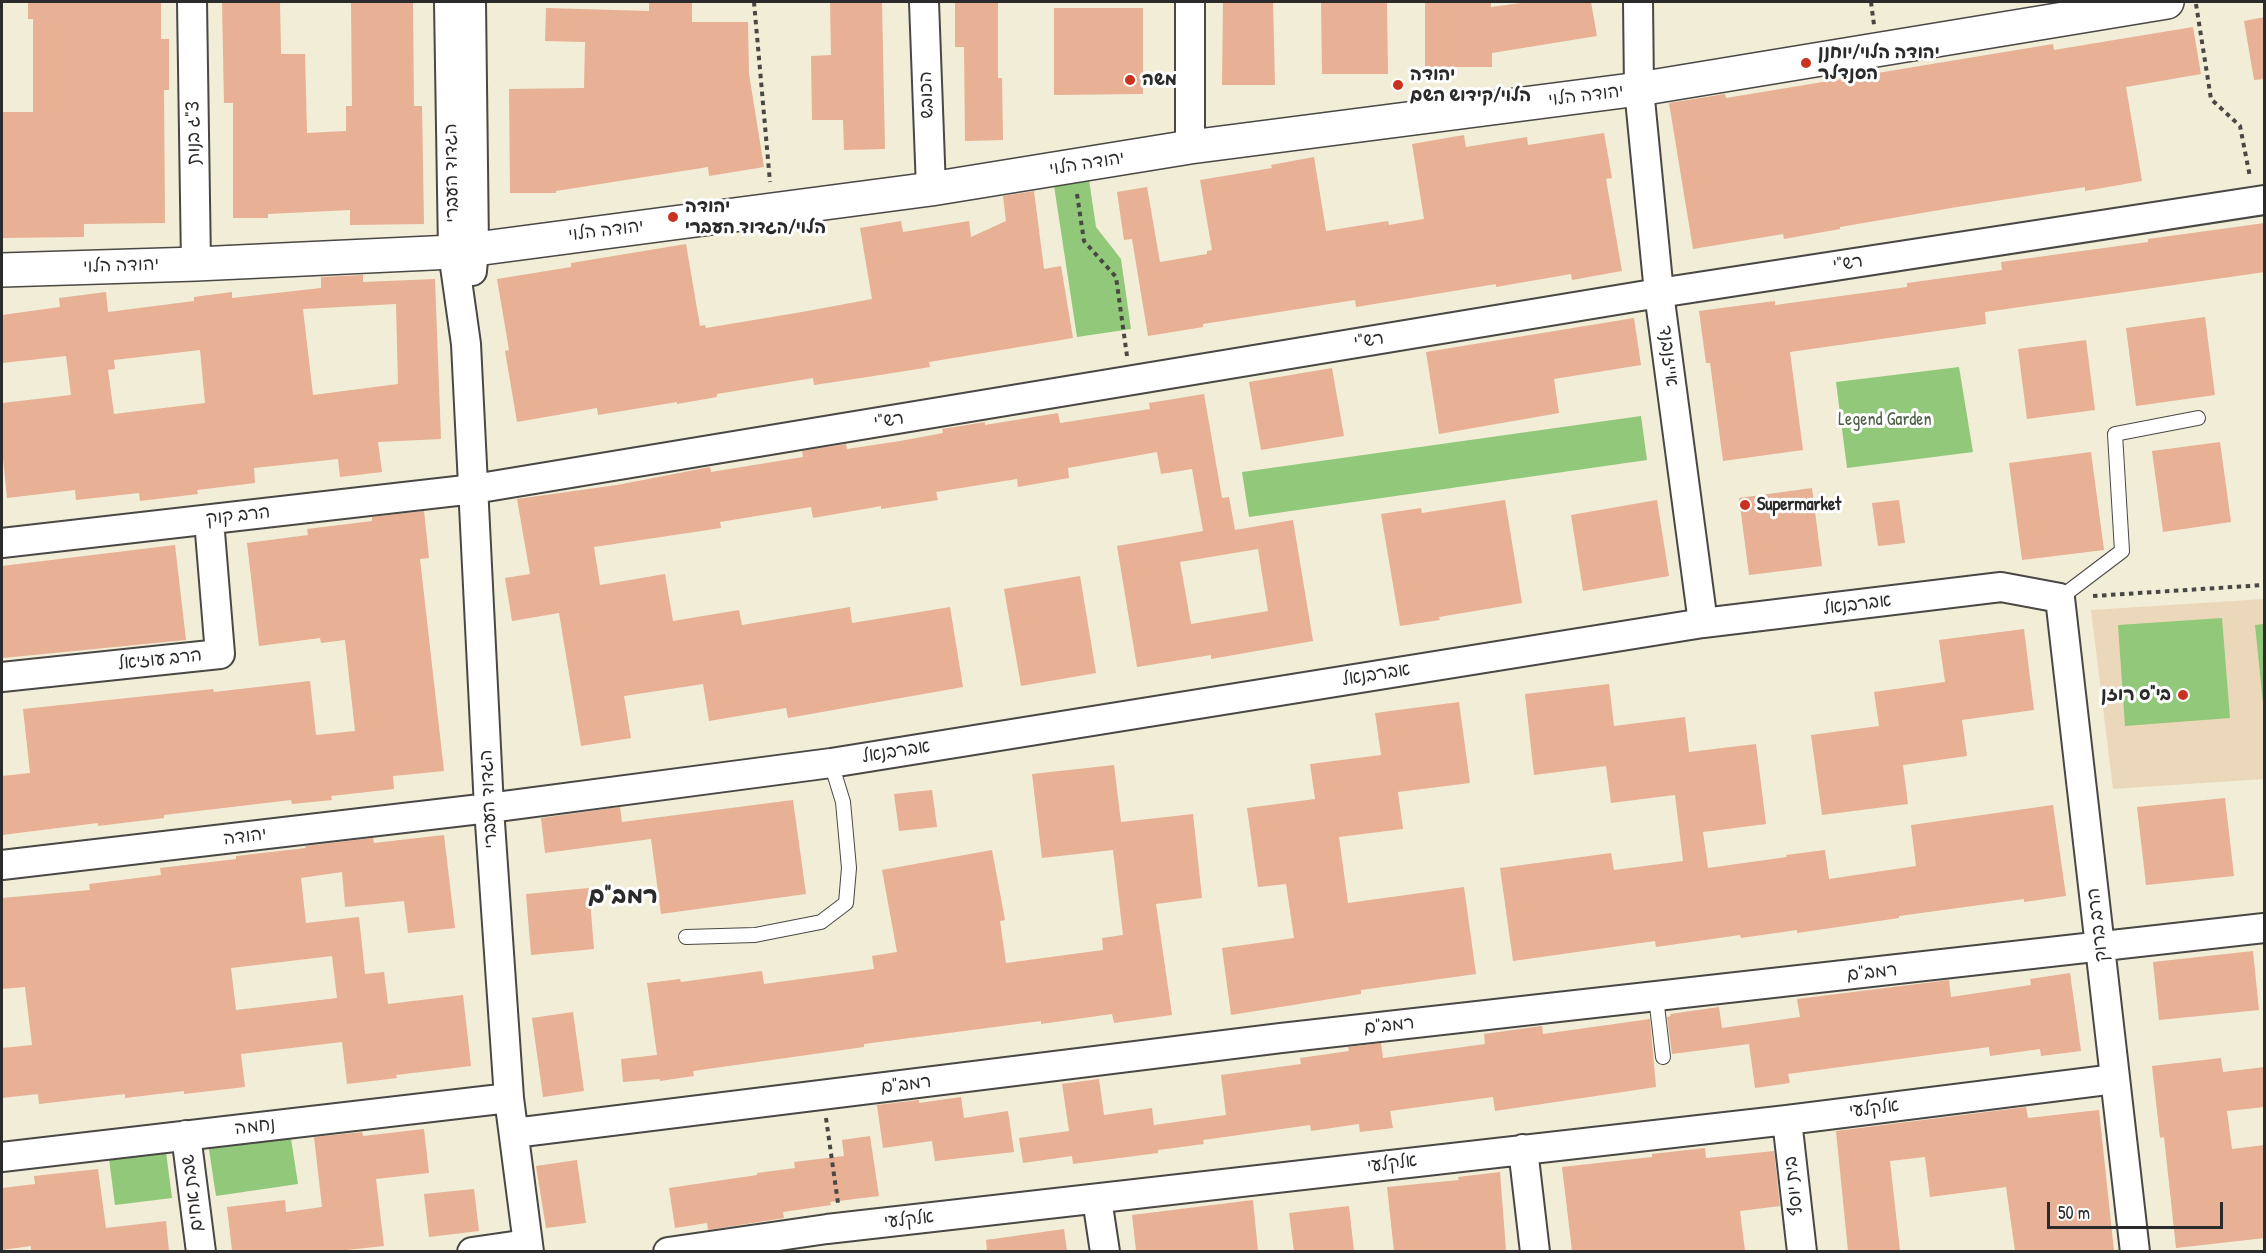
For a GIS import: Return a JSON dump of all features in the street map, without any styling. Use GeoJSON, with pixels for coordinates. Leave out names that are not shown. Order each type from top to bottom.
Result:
{"type":"FeatureCollection","features":[{"type":"Feature","properties":{"kind":"street","name":"צ\"ג בנות"},"geometry":{"type":"LineString","coordinates":[[192,2],[196,264]]}},
{"type":"Feature","properties":{"kind":"street","name":"הגדוד העברי"},"geometry":{"type":"LineString","coordinates":[[449,2],[464,250],[466,344],[489,808],[509,1098],[528,1248]]}},
{"type":"Feature","properties":{"kind":"street","name":"הגדוד העברי"},"geometry":{"type":"LineString","coordinates":[[464,250],[471,2]]}},
{"type":"Feature","properties":{"kind":"street","name":"הכובש"},"geometry":{"type":"LineString","coordinates":[[924,2],[931,189]]}},
{"type":"Feature","properties":{"kind":"street"},"geometry":{"type":"LineString","coordinates":[[1190,2],[1190,147]]}},
{"type":"Feature","properties":{"kind":"street","name":"אייזנבנד"},"geometry":{"type":"LineString","coordinates":[[1638,2],[1639,89],[1659,293],[1703,623]]}},
{"type":"Feature","properties":{"kind":"street","name":"יהודה הלוי"},"geometry":{"type":"LineString","coordinates":[[2,270],[196,264],[464,250],[931,189],[1190,147],[1639,89],[2166,2]]}},
{"type":"Feature","properties":{"kind":"street","name":"רש\"י"},"geometry":{"type":"LineString","coordinates":[[474,489],[1659,293],[2260,200]]}},
{"type":"Feature","properties":{"kind":"street","name":"הרב קוק"},"geometry":{"type":"LineString","coordinates":[[2,543],[474,489]]}},
{"type":"Feature","properties":{"kind":"street","name":"הרב עוזיאל"},"geometry":{"type":"LineString","coordinates":[[2,677],[220,654],[208,520]]}},
{"type":"Feature","properties":{"kind":"street","name":"אברבנאל"},"geometry":{"type":"LineString","coordinates":[[489,808],[831,763],[1703,623],[2001,587],[2060,598]]}},
{"type":"Feature","properties":{"kind":"street","name":"הרב ברוק"},"geometry":{"type":"LineString","coordinates":[[2060,598],[2135,1251]]}},
{"type":"Feature","properties":{"kind":"street","name":"יהודה"},"geometry":{"type":"LineString","coordinates":[[2,865],[489,808]]}},
{"type":"Feature","properties":{"kind":"street","name":"רמב\"ם"},"geometry":{"type":"LineString","coordinates":[[514,1133],[1281,1038],[2265,928]]}},
{"type":"Feature","properties":{"kind":"street","name":"אלקלעי"},"geometry":{"type":"LineString","coordinates":[[668,1251],[833,1236],[1096,1199],[1787,1120],[2115,1079]]}},
{"type":"Feature","properties":{"kind":"street","name":"נחמה"},"geometry":{"type":"LineString","coordinates":[[2,1157],[509,1098]]}},
{"type":"Feature","properties":{"kind":"street","name":"בית יוסף"},"geometry":{"type":"LineString","coordinates":[[1787,1120],[1802,1251]]}},
{"type":"Feature","properties":{"kind":"street","name":"שבת אחים"},"geometry":{"type":"LineString","coordinates":[[186,1135],[201,1251]]}},
{"type":"Feature","properties":{"kind":"street"},"geometry":{"type":"LineString","coordinates":[[1523,1149],[1535,1251]]}},
{"type":"Feature","properties":{"kind":"street"},"geometry":{"type":"LineString","coordinates":[[1096,1199],[1105,1251]]}},
{"type":"Feature","properties":{"kind":"street"},"geometry":{"type":"LineString","coordinates":[[472,1251],[528,1248]]}},
{"type":"Feature","properties":{"kind":"lane"},"geometry":{"type":"LineString","coordinates":[[2060,598],[2122,551],[2115,434],[2198,418]]}},
{"type":"Feature","properties":{"kind":"lane"},"geometry":{"type":"LineString","coordinates":[[686,937],[755,935],[821,922],[846,903],[849,868],[843,802],[831,763]]}},
{"type":"Feature","properties":{"kind":"lane"},"geometry":{"type":"LineString","coordinates":[[1656,997],[1663,1057]]}},
{"type":"Feature","properties":{"kind":"path"},"geometry":{"type":"LineString","coordinates":[[754,2],[773,209]]}},
{"type":"Feature","properties":{"kind":"path"},"geometry":{"type":"LineString","coordinates":[[2196,2],[2211,99],[2240,126],[2260,200]]}},
{"type":"Feature","properties":{"kind":"path"},"geometry":{"type":"LineString","coordinates":[[1072,166],[1084,241],[1116,277],[1131,381]]}},
{"type":"Feature","properties":{"kind":"path"},"geometry":{"type":"LineString","coordinates":[[2060,598],[2265,585]]}},
{"type":"Feature","properties":{"kind":"path"},"geometry":{"type":"LineString","coordinates":[[823,1095],[833,1236]]}},
{"type":"Feature","properties":{"kind":"shaded area","name":"בי\"ס רוזן"},"geometry":{"type":"Polygon","coordinates":[[[2264,599],[2264,779],[2113,789],[2091,610],[2264,599]]]}},
{"type":"Feature","properties":{"kind":"green space"},"geometry":{"type":"Polygon","coordinates":[[[1088,173],[1096,227],[1121,259],[1131,329],[1077,337],[1053,179],[1088,173]]]}},
{"type":"Feature","properties":{"kind":"green space","name":"Legend Garden"},"geometry":{"type":"Polygon","coordinates":[[[1959,367],[1973,452],[1847,468],[1836,382],[1959,367]]]}},
{"type":"Feature","properties":{"kind":"green space"},"geometry":{"type":"Polygon","coordinates":[[[1641,416],[1647,460],[1249,517],[1242,472],[1641,416]]]}},
{"type":"Feature","properties":{"kind":"green space"},"geometry":{"type":"Polygon","coordinates":[[[2222,618],[2230,718],[2125,726],[2118,625],[2222,618]]]}},
{"type":"Feature","properties":{"kind":"green space"},"geometry":{"type":"Polygon","coordinates":[[[2264,624],[2264,713],[2255,625],[2264,624]]]}},
{"type":"Feature","properties":{"kind":"green space"},"geometry":{"type":"Polygon","coordinates":[[[290,1132],[298,1184],[216,1196],[208,1143],[290,1132]]]}},
{"type":"Feature","properties":{"kind":"green space"},"geometry":{"type":"Polygon","coordinates":[[[165,1144],[172,1198],[115,1205],[108,1151],[165,1144]]]}},
{"type":"Feature","properties":{"kind":"building"},"geometry":{"type":"Polygon","coordinates":[[[28,2],[161,2],[161,39],[169,39],[169,90],[164,90],[165,223],[84,224],[84,237],[2,238],[2,112],[33,112],[33,19],[28,19],[28,2]]]}},
{"type":"Feature","properties":{"kind":"building"},"geometry":{"type":"Polygon","coordinates":[[[222,2],[280,2],[281,54],[305,54],[307,133],[346,131],[346,106],[352,106],[351,2],[413,2],[414,106],[422,106],[424,224],[350,225],[350,210],[268,214],[268,218],[233,218],[233,103],[224,103],[222,2]]]}},
{"type":"Feature","properties":{"kind":"building"},"geometry":{"type":"Polygon","coordinates":[[[649,2],[692,2],[692,22],[748,22],[749,74],[764,167],[709,176],[708,167],[556,191],[556,193],[510,193],[509,89],[584,88],[585,42],[545,41],[546,8],[649,11],[649,2]]]}},
{"type":"Feature","properties":{"kind":"building"},"geometry":{"type":"Polygon","coordinates":[[[830,2],[882,2],[885,149],[844,150],[843,120],[812,120],[811,56],[831,55],[830,2]]]}},
{"type":"Feature","properties":{"kind":"building"},"geometry":{"type":"Polygon","coordinates":[[[955,2],[998,2],[998,78],[1002,78],[1003,140],[965,141],[964,47],[955,47],[955,2]]]}},
{"type":"Feature","properties":{"kind":"building"},"geometry":{"type":"Polygon","coordinates":[[[1223,2],[1273,2],[1275,85],[1222,85],[1223,2]]]}},
{"type":"Feature","properties":{"kind":"building"},"geometry":{"type":"Polygon","coordinates":[[[1321,2],[1387,2],[1388,74],[1322,74],[1321,2]]]}},
{"type":"Feature","properties":{"kind":"building"},"geometry":{"type":"Polygon","coordinates":[[[1425,2],[1491,2],[1491,7],[1529,2],[1591,2],[1597,36],[1492,53],[1492,67],[1425,67],[1425,2]]]}},
{"type":"Feature","properties":{"kind":"building"},"geometry":{"type":"Polygon","coordinates":[[[1054,8],[1143,8],[1143,94],[1054,95],[1054,8]]]}},
{"type":"Feature","properties":{"kind":"building"},"geometry":{"type":"Polygon","coordinates":[[[2265,17],[2265,79],[2254,80],[2244,21],[2265,17]]]}},
{"type":"Feature","properties":{"kind":"building"},"geometry":{"type":"Polygon","coordinates":[[[2193,27],[2201,74],[2126,87],[2142,181],[2085,191],[2085,187],[1957,207],[1784,239],[1783,234],[1693,249],[1669,103],[1725,94],[1726,98],[2053,44],[2054,50],[2193,27]]]}},
{"type":"Feature","properties":{"kind":"building"},"geometry":{"type":"Polygon","coordinates":[[[1604,133],[1612,178],[1606,179],[1622,271],[1572,280],[1571,274],[1496,287],[1496,284],[1356,307],[1355,300],[1203,324],[1203,327],[1148,336],[1132,239],[1124,240],[1117,192],[1147,187],[1160,262],[1207,254],[1207,251],[1212,250],[1200,180],[1272,168],[1271,165],[1314,157],[1326,231],[1388,221],[1389,225],[1424,219],[1412,144],[1464,135],[1466,147],[1527,137],[1528,145],[1604,133]]]}},
{"type":"Feature","properties":{"kind":"building"},"geometry":{"type":"Polygon","coordinates":[[[1034,191],[1044,269],[1061,266],[1073,338],[929,362],[930,367],[874,376],[814,385],[813,378],[717,394],[717,397],[677,404],[677,402],[598,415],[597,408],[517,422],[505,351],[509,350],[497,279],[571,267],[571,263],[686,244],[700,326],[705,325],[706,328],[872,299],[860,228],[901,221],[903,232],[969,221],[971,237],[1006,221],[1003,196],[1034,191]]]}},
{"type":"Feature","properties":{"kind":"building"},"geometry":{"type":"Polygon","coordinates":[[[2265,223],[2265,272],[1985,312],[1986,324],[1790,352],[1803,450],[1723,461],[1710,363],[1706,363],[1699,311],[1775,301],[1775,305],[1907,287],[1907,283],[2002,270],[2001,262],[2265,223]]]}},
{"type":"Feature","properties":{"kind":"building"},"geometry":{"type":"Polygon","coordinates":[[[363,275],[363,282],[435,279],[441,439],[378,442],[382,472],[340,477],[338,459],[254,468],[255,483],[197,490],[198,494],[140,501],[139,493],[76,500],[75,490],[7,498],[2,448],[2,403],[71,395],[66,356],[2,363],[2,315],[60,307],[59,298],[106,292],[108,312],[194,301],[194,297],[232,292],[232,298],[321,288],[321,277],[363,275]],[[396,304],[303,309],[313,395],[398,384],[396,304]],[[200,350],[114,360],[115,369],[108,370],[114,414],[205,403],[200,350]]]}},
{"type":"Feature","properties":{"kind":"building"},"geometry":{"type":"Polygon","coordinates":[[[2205,317],[2215,395],[2136,406],[2126,328],[2205,317]]]}},
{"type":"Feature","properties":{"kind":"building"},"geometry":{"type":"Polygon","coordinates":[[[1634,318],[1641,365],[1554,379],[1559,413],[1439,434],[1426,352],[1634,318]]]}},
{"type":"Feature","properties":{"kind":"building"},"geometry":{"type":"Polygon","coordinates":[[[2086,340],[2095,410],[2027,419],[2018,349],[2086,340]]]}},
{"type":"Feature","properties":{"kind":"building"},"geometry":{"type":"Polygon","coordinates":[[[1332,368],[1344,436],[1261,450],[1249,382],[1332,368]]]}},
{"type":"Feature","properties":{"kind":"building"},"geometry":{"type":"Polygon","coordinates":[[[1204,394],[1222,498],[1229,497],[1235,530],[1293,520],[1313,641],[1211,659],[1211,655],[1137,667],[1117,546],[1203,531],[1192,469],[1161,474],[1157,452],[1068,468],[1069,478],[1018,487],[1017,479],[936,492],[938,500],[881,509],[881,506],[813,518],[811,507],[720,522],[721,528],[594,547],[600,585],[665,574],[673,621],[739,610],[742,625],[850,607],[852,623],[950,607],[963,687],[788,718],[786,708],[709,721],[703,684],[624,696],[631,738],[581,746],[559,613],[512,621],[505,578],[530,574],[517,499],[617,485],[710,467],[711,472],[803,457],[802,451],[846,444],[847,449],[900,441],[943,433],[942,429],[985,422],[985,425],[1058,413],[1060,423],[1150,409],[1149,403],[1204,394]],[[1258,549],[1180,562],[1191,624],[1268,611],[1258,549]]]}},
{"type":"Feature","properties":{"kind":"building"},"geometry":{"type":"Polygon","coordinates":[[[2220,442],[2231,522],[2163,532],[2152,451],[2220,442]]]}},
{"type":"Feature","properties":{"kind":"building"},"geometry":{"type":"Polygon","coordinates":[[[2091,452],[2104,550],[2022,560],[2009,463],[2091,452]]]}},
{"type":"Feature","properties":{"kind":"building"},"geometry":{"type":"Polygon","coordinates":[[[1812,488],[1822,566],[1749,575],[1739,498],[1812,488]]]}},
{"type":"Feature","properties":{"kind":"building"},"geometry":{"type":"Polygon","coordinates":[[[1505,500],[1522,603],[1400,626],[1381,514],[1421,508],[1422,513],[1505,500]]]}},
{"type":"Feature","properties":{"kind":"building"},"geometry":{"type":"Polygon","coordinates":[[[1657,500],[1669,576],[1583,591],[1571,515],[1657,500]]]}},
{"type":"Feature","properties":{"kind":"building"},"geometry":{"type":"Polygon","coordinates":[[[1899,500],[1905,543],[1878,546],[1872,503],[1899,500]]]}},
{"type":"Feature","properties":{"kind":"building"},"geometry":{"type":"Polygon","coordinates":[[[424,511],[429,558],[420,559],[444,771],[393,776],[394,789],[331,796],[332,800],[292,804],[291,800],[164,815],[164,818],[98,826],[98,823],[2,835],[2,776],[30,773],[23,709],[310,681],[316,735],[355,731],[345,640],[321,643],[320,638],[259,646],[247,543],[308,535],[307,529],[372,521],[372,517],[424,511]]]}},
{"type":"Feature","properties":{"kind":"building"},"geometry":{"type":"Polygon","coordinates":[[[175,545],[186,640],[3,658],[2,566],[175,545]]]}},
{"type":"Feature","properties":{"kind":"building"},"geometry":{"type":"Polygon","coordinates":[[[1080,576],[1096,673],[1021,686],[1004,589],[1080,576]]]}},
{"type":"Feature","properties":{"kind":"building"},"geometry":{"type":"Polygon","coordinates":[[[2024,629],[2034,710],[1962,720],[1967,756],[1903,765],[1908,804],[1822,815],[1811,735],[1879,726],[1874,692],[1945,682],[1939,640],[2024,629]]]}},
{"type":"Feature","properties":{"kind":"building"},"geometry":{"type":"Polygon","coordinates":[[[1609,684],[1614,726],[1685,717],[1689,752],[1756,744],[1766,824],[1703,832],[1708,868],[1825,850],[1829,879],[1916,866],[1911,825],[2053,805],[2066,896],[2024,902],[2024,899],[1899,916],[1899,918],[1797,933],[1797,930],[1741,938],[1740,935],[1656,947],[1655,941],[1513,961],[1500,868],[1611,853],[1614,870],[1683,861],[1675,795],[1611,803],[1606,766],[1534,775],[1525,694],[1609,684]]]}},
{"type":"Feature","properties":{"kind":"building"},"geometry":{"type":"Polygon","coordinates":[[[1459,702],[1470,783],[1398,792],[1403,829],[1339,837],[1348,903],[1464,887],[1476,974],[1361,990],[1361,994],[1231,1015],[1222,948],[1294,938],[1286,884],[1258,887],[1247,808],[1315,799],[1310,764],[1381,755],[1375,713],[1459,702]]]}},
{"type":"Feature","properties":{"kind":"building"},"geometry":{"type":"Polygon","coordinates":[[[1114,765],[1121,822],[1193,814],[1202,898],[1156,904],[1172,1015],[1114,1023],[1112,1014],[1041,1024],[1041,1021],[864,1044],[864,1047],[693,1071],[694,1076],[660,1081],[660,1079],[623,1082],[621,1059],[657,1055],[647,983],[680,979],[681,982],[762,971],[764,984],[874,969],[872,956],[897,952],[882,870],[992,850],[1005,920],[1000,921],[1006,963],[1103,950],[1102,938],[1123,935],[1113,850],[1042,858],[1032,774],[1114,765]]]}},
{"type":"Feature","properties":{"kind":"building"},"geometry":{"type":"Polygon","coordinates":[[[932,790],[937,827],[899,831],[894,794],[932,790]]]}},
{"type":"Feature","properties":{"kind":"building"},"geometry":{"type":"Polygon","coordinates":[[[2225,798],[2234,876],[2146,885],[2137,807],[2225,798]]]}},
{"type":"Feature","properties":{"kind":"building"},"geometry":{"type":"Polygon","coordinates":[[[793,800],[806,894],[661,914],[651,839],[545,853],[541,818],[620,807],[622,822],[793,800]]]}},
{"type":"Feature","properties":{"kind":"building"},"geometry":{"type":"Polygon","coordinates":[[[444,835],[455,928],[408,933],[404,901],[345,907],[342,872],[301,878],[306,923],[359,917],[365,974],[384,972],[388,1004],[463,995],[471,1066],[396,1075],[397,1078],[347,1084],[342,1042],[241,1054],[245,1087],[125,1098],[125,1094],[39,1104],[38,1094],[2,1098],[2,1048],[32,1045],[25,987],[2,989],[2,898],[90,890],[89,884],[161,875],[160,868],[236,859],[236,856],[373,838],[374,843],[444,835]],[[332,956],[231,968],[236,1010],[337,998],[332,956]]]}},
{"type":"Feature","properties":{"kind":"building"},"geometry":{"type":"Polygon","coordinates":[[[589,888],[594,949],[531,955],[526,894],[589,888]]]}},
{"type":"Feature","properties":{"kind":"building"},"geometry":{"type":"Polygon","coordinates":[[[2253,951],[2259,1010],[2159,1020],[2153,962],[2253,951]]]}},
{"type":"Feature","properties":{"kind":"building"},"geometry":{"type":"Polygon","coordinates":[[[2070,973],[2081,1051],[2041,1056],[2040,1049],[1990,1056],[1989,1047],[1788,1074],[1790,1083],[1755,1088],[1749,1044],[1672,1054],[1667,1017],[1671,1016],[1670,1014],[1719,1007],[1722,1028],[1800,1017],[1797,999],[1949,980],[1951,997],[2031,985],[2030,979],[2070,973]]]}},
{"type":"Feature","properties":{"kind":"building"},"geometry":{"type":"Polygon","coordinates":[[[573,1012],[584,1091],[543,1097],[532,1018],[573,1012]]]}},
{"type":"Feature","properties":{"kind":"building"},"geometry":{"type":"Polygon","coordinates":[[[1650,1019],[1656,1087],[1495,1111],[1493,1097],[1390,1111],[1393,1128],[1360,1132],[1359,1124],[1311,1131],[1310,1125],[1203,1140],[1204,1144],[1158,1150],[1158,1153],[1073,1164],[1072,1156],[1023,1163],[1019,1138],[1069,1131],[1062,1084],[1099,1079],[1104,1115],[1152,1108],[1154,1125],[1226,1115],[1221,1075],[1301,1064],[1300,1058],[1349,1051],[1348,1047],[1381,1043],[1383,1058],[1485,1044],[1484,1034],[1542,1026],[1543,1034],[1650,1019]]]}},
{"type":"Feature","properties":{"kind":"building"},"geometry":{"type":"Polygon","coordinates":[[[2221,1058],[2223,1072],[2265,1067],[2265,1107],[2227,1111],[2232,1149],[2265,1145],[2265,1238],[2176,1248],[2164,1137],[2160,1138],[2152,1066],[2221,1058]]]}},
{"type":"Feature","properties":{"kind":"building"},"geometry":{"type":"Polygon","coordinates":[[[961,1097],[964,1118],[1008,1111],[1014,1152],[935,1161],[932,1141],[883,1148],[877,1105],[919,1100],[919,1103],[961,1097]]]}},
{"type":"Feature","properties":{"kind":"building"},"geometry":{"type":"Polygon","coordinates":[[[2026,1107],[2028,1118],[2099,1110],[2114,1251],[2015,1251],[2006,1187],[1930,1197],[1925,1157],[1890,1161],[1900,1251],[1848,1251],[1836,1131],[2026,1107]]]}},
{"type":"Feature","properties":{"kind":"building"},"geometry":{"type":"Polygon","coordinates":[[[424,1129],[429,1173],[376,1179],[384,1246],[337,1251],[232,1251],[227,1207],[285,1200],[286,1212],[322,1207],[314,1137],[362,1132],[363,1136],[424,1129]]]}},
{"type":"Feature","properties":{"kind":"building"},"geometry":{"type":"Polygon","coordinates":[[[870,1136],[879,1196],[830,1202],[831,1205],[783,1212],[784,1218],[708,1230],[707,1223],[675,1228],[669,1188],[795,1168],[794,1162],[844,1156],[842,1140],[870,1136]]]}},
{"type":"Feature","properties":{"kind":"building"},"geometry":{"type":"Polygon","coordinates":[[[1705,1148],[1706,1158],[1774,1151],[1780,1206],[1740,1211],[1745,1251],[1572,1251],[1562,1167],[1652,1157],[1652,1154],[1705,1148]]]}},
{"type":"Feature","properties":{"kind":"building"},"geometry":{"type":"Polygon","coordinates":[[[577,1160],[586,1223],[546,1228],[536,1166],[577,1160]]]}},
{"type":"Feature","properties":{"kind":"building"},"geometry":{"type":"Polygon","coordinates":[[[98,1169],[106,1228],[166,1221],[169,1251],[31,1251],[31,1246],[2,1250],[2,1188],[35,1184],[34,1176],[98,1169]]]}},
{"type":"Feature","properties":{"kind":"building"},"geometry":{"type":"Polygon","coordinates":[[[1500,1172],[1506,1251],[1394,1251],[1387,1187],[1459,1180],[1458,1177],[1500,1172]]]}},
{"type":"Feature","properties":{"kind":"building"},"geometry":{"type":"Polygon","coordinates":[[[474,1189],[479,1231],[429,1237],[424,1194],[474,1189]]]}},
{"type":"Feature","properties":{"kind":"building"},"geometry":{"type":"Polygon","coordinates":[[[1253,1200],[1258,1251],[1136,1251],[1132,1215],[1253,1200]]]}},
{"type":"Feature","properties":{"kind":"building"},"geometry":{"type":"Polygon","coordinates":[[[1349,1206],[1354,1251],[1294,1251],[1289,1213],[1349,1206]]]}},
{"type":"Feature","properties":{"kind":"building"},"geometry":{"type":"Polygon","coordinates":[[[1064,1229],[1067,1251],[987,1251],[986,1240],[1064,1229]]]}},
{"type":"Feature","properties":{"kind":"place","name":"יהודה הלוי/יוחנן הסנדלר"},"geometry":{"type":"Point","coordinates":[1806,63]}},
{"type":"Feature","properties":{"kind":"place","name":"משה"},"geometry":{"type":"Point","coordinates":[1130,80]}},
{"type":"Feature","properties":{"kind":"place","name":"יהודה הלוי/קידוש השם"},"geometry":{"type":"Point","coordinates":[1398,85]}},
{"type":"Feature","properties":{"kind":"place","name":"יהודה הלוי/הגדוד העברי"},"geometry":{"type":"Point","coordinates":[673,217]}},
{"type":"Feature","properties":{"kind":"place","name":"Supermarket"},"geometry":{"type":"Point","coordinates":[1745,505]}},
{"type":"Feature","properties":{"kind":"place","name":"בי\"ס רוזן"},"geometry":{"type":"Point","coordinates":[2183,695]}},
{"type":"Feature","properties":{"kind":"district","name":"רמב\"ם"},"geometry":{"type":"Point","coordinates":[623,897]}}]}
